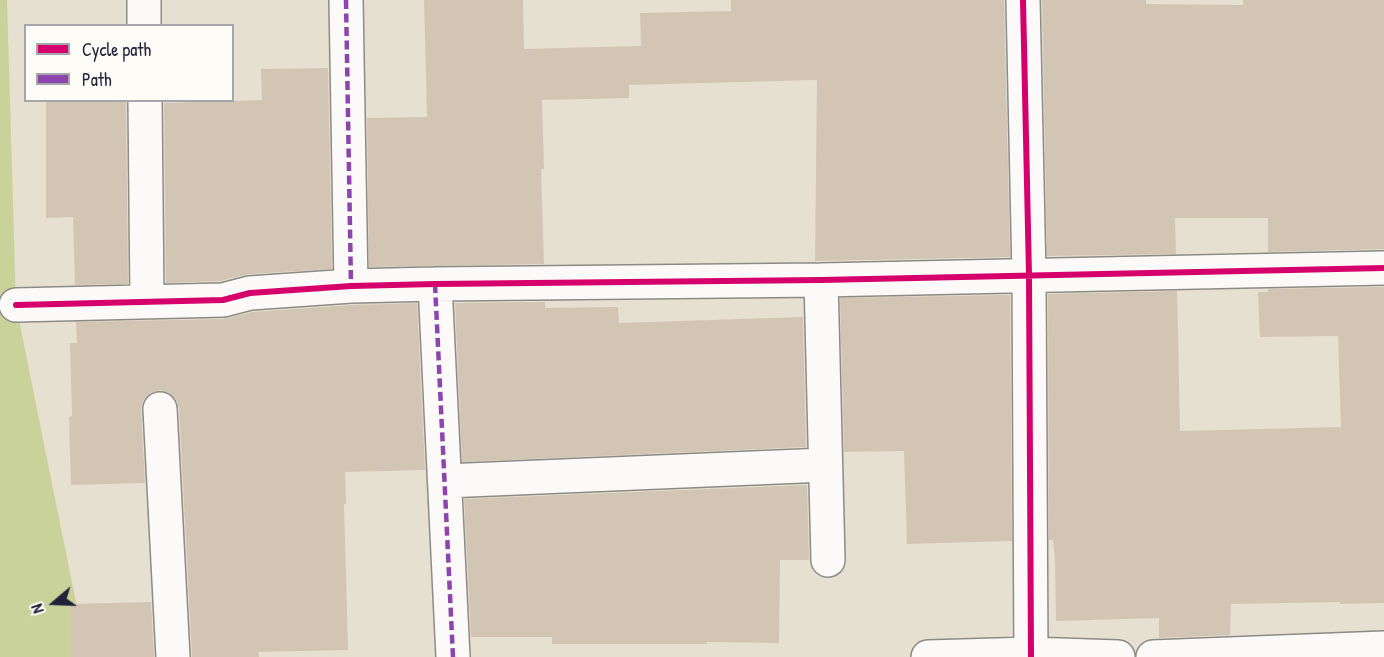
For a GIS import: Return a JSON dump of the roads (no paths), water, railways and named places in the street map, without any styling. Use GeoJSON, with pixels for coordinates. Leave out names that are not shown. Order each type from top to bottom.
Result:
{"type":"FeatureCollection","features":[{"type":"Feature","properties":{"kind":"street"},"geometry":{"type":"LineString","coordinates":[[144,0],[144,24]]}},
{"type":"Feature","properties":{"kind":"street"},"geometry":{"type":"LineString","coordinates":[[346,0],[351,286]]}},
{"type":"Feature","properties":{"kind":"street"},"geometry":{"type":"LineString","coordinates":[[1023,0],[1029,274],[1031,656]]}},
{"type":"Feature","properties":{"kind":"street"},"geometry":{"type":"LineString","coordinates":[[145,102],[147,301]]}},
{"type":"Feature","properties":{"kind":"street"},"geometry":{"type":"LineString","coordinates":[[16,305],[223,300],[250,293],[351,286],[821,280],[1384,268]]}},
{"type":"Feature","properties":{"kind":"street"},"geometry":{"type":"LineString","coordinates":[[821,280],[828,560]]}},
{"type":"Feature","properties":{"kind":"street"},"geometry":{"type":"LineString","coordinates":[[435,284],[453,657]]}},
{"type":"Feature","properties":{"kind":"street"},"geometry":{"type":"LineString","coordinates":[[160,409],[173,657]]}},
{"type":"Feature","properties":{"kind":"street"},"geometry":{"type":"LineString","coordinates":[[445,481],[825,465]]}},
{"type":"Feature","properties":{"kind":"street"},"geometry":{"type":"LineString","coordinates":[[1153,657],[1366,651]]}},
{"type":"Feature","properties":{"kind":"street"},"geometry":{"type":"LineString","coordinates":[[929,657],[1118,657]]}}]}
